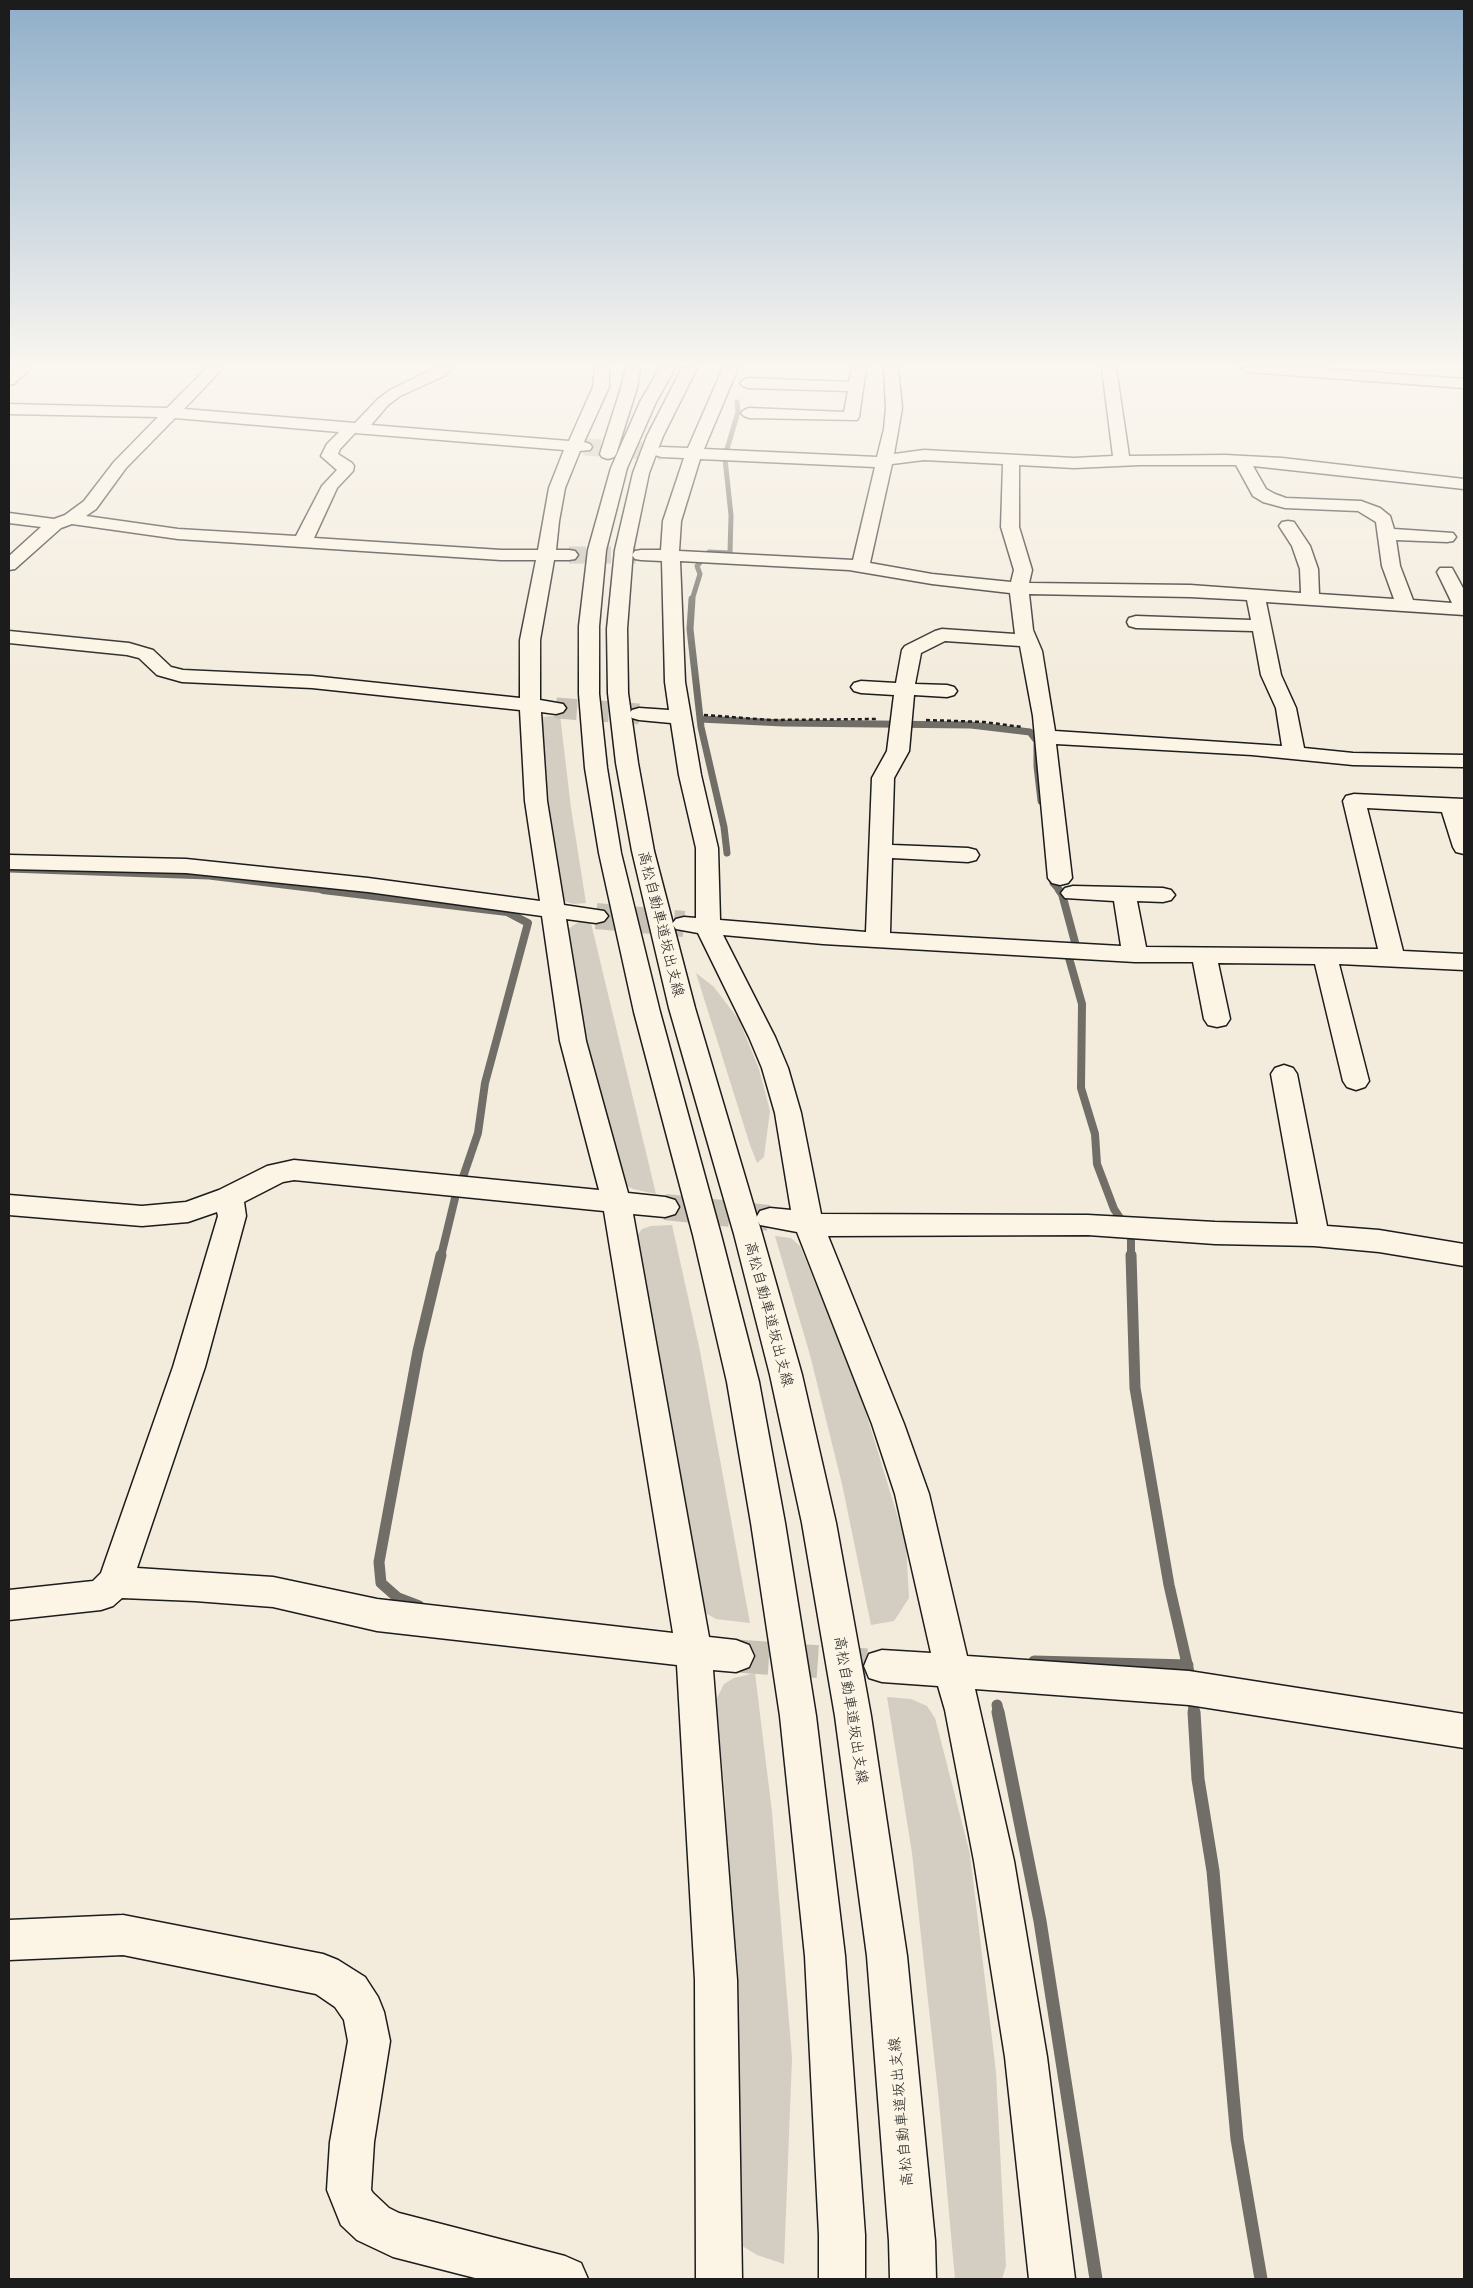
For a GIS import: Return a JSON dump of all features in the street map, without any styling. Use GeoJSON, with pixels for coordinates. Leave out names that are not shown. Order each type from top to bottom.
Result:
{"type":"FeatureCollection","features":[{"type":"Feature","properties":{"kind":"main road"},"geometry":{"type":"LineString","coordinates":[[9,565],[63,521],[90,505],[113,475]]}},
{"type":"Feature","properties":{"kind":"main road"},"geometry":{"type":"LineString","coordinates":[[303,541],[330,486],[341,475]]}},
{"type":"Feature","properties":{"kind":"main road"},"geometry":{"type":"LineString","coordinates":[[564,475],[557,488],[550,521],[546,556],[530,640],[530,705],[536,801],[573,1041],[616,1203],[694,1652],[716,1980],[719,2279]]}},
{"type":"Feature","properties":{"kind":"main road"},"geometry":{"type":"LineString","coordinates":[[603,475],[583,553],[589,626],[589,694],[596,768],[610,853],[647,1012],[743,1382],[768,1523],[798,1716],[825,1956],[841,2225],[842,2279]]}},
{"type":"Feature","properties":{"kind":"main road"},"geometry":{"type":"LineString","coordinates":[[583,553],[616,475]]}},
{"type":"Feature","properties":{"kind":"main road","name":"高松自動車道坂出支線"},"geometry":{"type":"LineString","coordinates":[[642,475],[624,550],[617,629],[620,702],[627,763],[643,851],[682,1008],[748,1234],[786,1375],[819,1523],[853,1716],[887,1956],[912,2241],[913,2279]]}},
{"type":"Feature","properties":{"kind":"main road"},"geometry":{"type":"LineString","coordinates":[[686,475],[672,521],[670,548],[693,556]]}},
{"type":"Feature","properties":{"kind":"main road"},"geometry":{"type":"LineString","coordinates":[[860,567],[882,475]]}},
{"type":"Feature","properties":{"kind":"main road"},"geometry":{"type":"LineString","coordinates":[[1011,475],[1010,527],[1023,570],[1019,588],[1023,630],[1032,651],[1066,885],[1124,894],[1163,895]]}},
{"type":"Feature","properties":{"kind":"main road"},"geometry":{"type":"LineString","coordinates":[[1250,475],[1259,492],[1269,498],[1285,503],[1361,506],[1374,512],[1384,520],[1391,566],[1405,604]]}},
{"type":"Feature","properties":{"kind":"main road"},"geometry":{"type":"LineString","coordinates":[[1384,475],[1464,484]]}},
{"type":"Feature","properties":{"kind":"main road"},"geometry":{"type":"LineString","coordinates":[[9,518],[63,521],[178,534],[501,555],[546,556],[583,553]]}},
{"type":"Feature","properties":{"kind":"main road"},"geometry":{"type":"LineString","coordinates":[[1288,526],[1300,546],[1309,569],[1310,597]]}},
{"type":"Feature","properties":{"kind":"main road"},"geometry":{"type":"LineString","coordinates":[[1386,534],[1447,537]]}},
{"type":"Feature","properties":{"kind":"main road"},"geometry":{"type":"LineString","coordinates":[[641,555],[804,561],[860,567],[932,579],[1019,588],[1190,591],[1464,608]]}},
{"type":"Feature","properties":{"kind":"main road"},"geometry":{"type":"LineString","coordinates":[[693,556],[673,650],[680,717],[690,775],[707,848],[696,926],[762,1036],[775,1068],[788,1114],[808,1222],[888,1424],[912,1494],[943,1622],[952,1671],[964,1710],[1001,1900],[1026,2057],[1052,2279]]}},
{"type":"Feature","properties":{"kind":"main road"},"geometry":{"type":"LineString","coordinates":[[1446,572],[1464,608]]}},
{"type":"Feature","properties":{"kind":"main road"},"geometry":{"type":"LineString","coordinates":[[1255,594],[1271,675],[1286,708],[1294,753]]}},
{"type":"Feature","properties":{"kind":"main road"},"geometry":{"type":"LineString","coordinates":[[1136,622],[1261,626]]}},
{"type":"Feature","properties":{"kind":"main road"},"geometry":{"type":"LineString","coordinates":[[878,940],[883,778],[898,751],[904,689],[912,650],[942,635],[1028,641]]}},
{"type":"Feature","properties":{"kind":"main road"},"geometry":{"type":"LineString","coordinates":[[9,637],[129,648],[146,654],[164,671],[182,676],[312,682],[556,708]]}},
{"type":"Feature","properties":{"kind":"main road"},"geometry":{"type":"LineString","coordinates":[[861,687],[948,691]]}},
{"type":"Feature","properties":{"kind":"main road"},"geometry":{"type":"LineString","coordinates":[[639,714],[680,717]]}},
{"type":"Feature","properties":{"kind":"main road"},"geometry":{"type":"LineString","coordinates":[[1046,737],[1294,753],[1352,759],[1464,761]]}},
{"type":"Feature","properties":{"kind":"main road"},"geometry":{"type":"LineString","coordinates":[[1392,958],[1354,801],[1458,806],[1464,847]]}},
{"type":"Feature","properties":{"kind":"main road"},"geometry":{"type":"LineString","coordinates":[[881,851],[968,855]]}},
{"type":"Feature","properties":{"kind":"main road"},"geometry":{"type":"LineString","coordinates":[[9,862],[186,866],[368,886],[596,916]]}},
{"type":"Feature","properties":{"kind":"main road"},"geometry":{"type":"LineString","coordinates":[[1124,894],[1135,954]]}},
{"type":"Feature","properties":{"kind":"main road"},"geometry":{"type":"LineString","coordinates":[[696,926],[878,940],[1135,954],[1325,956],[1464,962]]}},
{"type":"Feature","properties":{"kind":"main road"},"geometry":{"type":"LineString","coordinates":[[1204,955],[1217,1019]]}},
{"type":"Feature","properties":{"kind":"main road"},"geometry":{"type":"LineString","coordinates":[[1325,956],[1356,1081]]}},
{"type":"Feature","properties":{"kind":"main road"},"geometry":{"type":"LineString","coordinates":[[1284,1074],[1314,1235]]}},
{"type":"Feature","properties":{"kind":"main road"},"geometry":{"type":"LineString","coordinates":[[9,1205],[142,1216],[188,1212],[229,1197],[277,1173],[294,1170],[665,1207]]}},
{"type":"Feature","properties":{"kind":"main road"},"geometry":{"type":"LineString","coordinates":[[9,1605],[102,1595],[115,1582],[188,1367],[232,1216],[229,1197]]}},
{"type":"Feature","properties":{"kind":"main road"},"geometry":{"type":"LineString","coordinates":[[770,1218],[830,1226],[1088,1225],[1215,1233],[1314,1235],[1379,1241],[1464,1255]]}},
{"type":"Feature","properties":{"kind":"main road"},"geometry":{"type":"LineString","coordinates":[[115,1582],[273,1592],[376,1615],[736,1656]]}},
{"type":"Feature","properties":{"kind":"main road"},"geometry":{"type":"LineString","coordinates":[[882,1666],[1195,1689],[1464,1731]]}},
{"type":"Feature","properties":{"kind":"main road"},"geometry":{"type":"LineString","coordinates":[[9,1940],[123,1935],[323,1975],[350,1992],[363,2012],[369,2041],[352,2142],[349,2190],[357,2209],[373,2224],[393,2234],[566,2279]]}},
{"type":"Feature","properties":{"kind":"shaded area"},"geometry":{"type":"Polygon","coordinates":[[[560,715],[571,808],[586,903],[574,904],[557,897],[536,720],[543,717],[560,715]]]}},
{"type":"Feature","properties":{"kind":"shaded area"},"geometry":{"type":"Polygon","coordinates":[[[590,919],[656,1194],[633,1189],[623,1184],[616,1173],[564,932],[581,920],[590,919]]]}},
{"type":"Feature","properties":{"kind":"shaded area"},"geometry":{"type":"Polygon","coordinates":[[[696,973],[714,987],[739,1020],[759,1069],[770,1111],[764,1157],[757,1163],[750,1145],[696,973]]]}},
{"type":"Feature","properties":{"kind":"shaded area"},"geometry":{"type":"Polygon","coordinates":[[[672,1225],[700,1351],[750,1623],[716,1619],[704,1612],[636,1237],[642,1229],[651,1226],[672,1225]]]}},
{"type":"Feature","properties":{"kind":"shaded area"},"geometry":{"type":"Polygon","coordinates":[[[775,1236],[791,1238],[800,1246],[859,1390],[906,1544],[909,1598],[894,1621],[871,1625],[842,1484],[810,1355],[775,1236]]]}},
{"type":"Feature","properties":{"kind":"shaded area"},"geometry":{"type":"Polygon","coordinates":[[[755,1673],[772,1812],[792,2058],[784,2264],[757,2255],[739,2244],[725,1796],[716,1700],[724,1684],[734,1678],[755,1673]]]}},
{"type":"Feature","properties":{"kind":"shaded area"},"geometry":{"type":"Polygon","coordinates":[[[887,1697],[911,1699],[927,1706],[935,1718],[970,1854],[996,2072],[1006,2266],[1002,2279],[955,2279],[939,2102],[912,1853],[887,1697]]]}},
{"type":"Feature","properties":{"kind":"waterway"},"geometry":{"type":"LineString","coordinates":[[692,600],[700,574],[697,566],[709,552],[730,553],[731,515],[727,475]]}},
{"type":"Feature","properties":{"kind":"waterway"},"geometry":{"type":"LineString","coordinates":[[692,599],[690,629],[700,719]]}},
{"type":"Feature","properties":{"kind":"waterway"},"geometry":{"type":"LineString","coordinates":[[700,719],[783,723],[971,725],[1030,732],[1037,741],[1037,766],[1041,801]]}},
{"type":"Feature","properties":{"kind":"waterway"},"geometry":{"type":"LineString","coordinates":[[700,719],[724,827],[727,853]]}},
{"type":"Feature","properties":{"kind":"waterway"},"geometry":{"type":"LineString","coordinates":[[9,869],[209,876],[333,891]]}},
{"type":"Feature","properties":{"kind":"waterway"},"geometry":{"type":"LineString","coordinates":[[1051,871],[1053,883],[1060,891]]}},
{"type":"Feature","properties":{"kind":"waterway"},"geometry":{"type":"LineString","coordinates":[[323,890],[507,912],[528,923],[485,1083],[478,1133],[463,1177]]}},
{"type":"Feature","properties":{"kind":"waterway"},"geometry":{"type":"LineString","coordinates":[[1059,890],[1062,894],[1076,946]]}},
{"type":"Feature","properties":{"kind":"waterway"},"geometry":{"type":"LineString","coordinates":[[1069,958],[1082,1004],[1081,1088],[1095,1134],[1097,1164],[1114,1209],[1122,1221]]}},
{"type":"Feature","properties":{"kind":"waterway"},"geometry":{"type":"LineString","coordinates":[[441,1256],[456,1194]]}},
{"type":"Feature","properties":{"kind":"waterway"},"geometry":{"type":"LineString","coordinates":[[1131,1237],[1131,1255]]}},
{"type":"Feature","properties":{"kind":"waterway"},"geometry":{"type":"LineString","coordinates":[[419,1606],[398,1598],[381,1583],[379,1562],[418,1351],[441,1255]]}},
{"type":"Feature","properties":{"kind":"waterway"},"geometry":{"type":"LineString","coordinates":[[1131,1255],[1135,1388],[1169,1585],[1187,1665]]}},
{"type":"Feature","properties":{"kind":"waterway"},"geometry":{"type":"LineString","coordinates":[[1034,1661],[1187,1665]]}},
{"type":"Feature","properties":{"kind":"waterway"},"geometry":{"type":"LineString","coordinates":[[1187,1665],[1191,1681]]}},
{"type":"Feature","properties":{"kind":"waterway"},"geometry":{"type":"LineString","coordinates":[[1193,1694],[1194,1714]]}},
{"type":"Feature","properties":{"kind":"waterway"},"geometry":{"type":"LineString","coordinates":[[997,1705],[999,1714]]}},
{"type":"Feature","properties":{"kind":"waterway"},"geometry":{"type":"LineString","coordinates":[[998,1712],[1040,1921],[1096,2279]]}},
{"type":"Feature","properties":{"kind":"waterway"},"geometry":{"type":"LineString","coordinates":[[1194,1712],[1198,1779],[1213,1871],[1237,2139],[1261,2279]]}},
{"type":"Feature","properties":{"kind":"tunnel"},"geometry":{"type":"LineString","coordinates":[[569,555],[641,555]]}},
{"type":"Feature","properties":{"kind":"tunnel"},"geometry":{"type":"LineString","coordinates":[[556,708],[639,714]]}},
{"type":"Feature","properties":{"kind":"tunnel"},"geometry":{"type":"LineString","coordinates":[[596,916],[684,924]]}},
{"type":"Feature","properties":{"kind":"tunnel"},"geometry":{"type":"LineString","coordinates":[[665,1207],[770,1218]]}},
{"type":"Feature","properties":{"kind":"tunnel"},"geometry":{"type":"LineString","coordinates":[[736,1656],[882,1666]]}}]}
